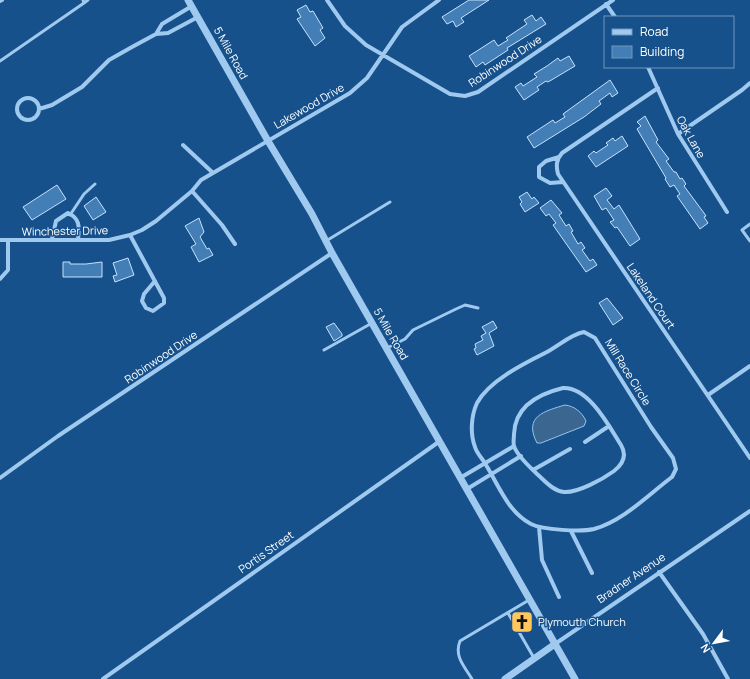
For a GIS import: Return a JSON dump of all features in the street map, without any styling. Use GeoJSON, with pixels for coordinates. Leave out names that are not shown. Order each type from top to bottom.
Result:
{"type":"FeatureCollection","features":[{"type":"Feature","properties":{"kind":"street","name":"Robinwood Drive"},"geometry":{"type":"LineString","coordinates":[[327,0],[339,19],[353,35],[382,55],[450,94],[465,96],[478,92],[613,0]]}},
{"type":"Feature","properties":{"kind":"street","name":"Lakewood Drive"},"geometry":{"type":"LineString","coordinates":[[268,141],[350,93],[367,78],[402,27],[439,0]]}},
{"type":"Feature","properties":{"kind":"street"},"geometry":{"type":"LineString","coordinates":[[156,34],[162,24],[190,3]]}},
{"type":"Feature","properties":{"kind":"street","name":"5 Mile Road"},"geometry":{"type":"LineString","coordinates":[[190,3],[268,141],[312,214],[332,253],[575,679]]}},
{"type":"Feature","properties":{"kind":"street"},"geometry":{"type":"LineString","coordinates":[[606,4],[614,16]]}},
{"type":"Feature","properties":{"kind":"street"},"geometry":{"type":"LineString","coordinates":[[39,109],[36,102],[27,99],[21,102],[18,108],[21,118],[28,120],[34,118],[39,109],[52,105],[82,87],[110,60],[156,34],[168,33],[198,17]]}},
{"type":"Feature","properties":{"kind":"street","name":"Oak Lane"},"geometry":{"type":"LineString","coordinates":[[648,68],[678,134],[727,212]]}},
{"type":"Feature","properties":{"kind":"street"},"geometry":{"type":"LineString","coordinates":[[678,134],[750,83]]}},
{"type":"Feature","properties":{"kind":"street"},"geometry":{"type":"LineString","coordinates":[[563,182],[550,183],[539,177],[539,167],[546,161],[559,157],[658,88]]}},
{"type":"Feature","properties":{"kind":"street","name":"Winchester Drive"},"geometry":{"type":"LineString","coordinates":[[0,240],[109,240],[130,235],[147,227],[192,191],[201,180],[212,172],[268,141]]}},
{"type":"Feature","properties":{"kind":"street"},"geometry":{"type":"LineString","coordinates":[[183,145],[212,172]]}},
{"type":"Feature","properties":{"kind":"street","name":"Lakeland Court"},"geometry":{"type":"LineString","coordinates":[[559,157],[556,169],[563,182],[750,458]]}},
{"type":"Feature","properties":{"kind":"street"},"geometry":{"type":"LineString","coordinates":[[192,191],[222,225],[235,244]]}},
{"type":"Feature","properties":{"kind":"street"},"geometry":{"type":"LineString","coordinates":[[52,239],[56,221],[61,216],[70,214],[75,216],[79,222],[78,240]]}},
{"type":"Feature","properties":{"kind":"street"},"geometry":{"type":"LineString","coordinates":[[130,235],[155,281],[164,300],[161,306],[153,311],[146,308],[142,301],[144,294],[155,281]]}},
{"type":"Feature","properties":{"kind":"street"},"geometry":{"type":"LineString","coordinates":[[0,279],[8,270],[8,240]]}},
{"type":"Feature","properties":{"kind":"street","name":"Robinwood Drive"},"geometry":{"type":"LineString","coordinates":[[0,478],[58,436],[332,253]]}},
{"type":"Feature","properties":{"kind":"street","name":"Mill Race Circle"},"geometry":{"type":"LineString","coordinates":[[584,332],[593,336],[651,427],[673,458],[676,469],[672,477],[617,519],[594,528],[571,531],[538,527],[525,520],[512,508],[492,475],[475,449],[472,429],[474,411],[483,394],[516,368],[555,348],[577,334],[584,332]]}},
{"type":"Feature","properties":{"kind":"street"},"geometry":{"type":"LineString","coordinates":[[708,395],[750,366]]}},
{"type":"Feature","properties":{"kind":"street"},"geometry":{"type":"LineString","coordinates":[[563,388],[577,391],[585,396],[597,408],[622,447],[624,456],[621,465],[610,473],[577,490],[566,492],[553,488],[533,470],[514,446],[517,420],[526,406],[538,397],[563,388]]}},
{"type":"Feature","properties":{"kind":"street"},"geometry":{"type":"LineString","coordinates":[[585,442],[609,426]]}},
{"type":"Feature","properties":{"kind":"street","name":"Portis Street"},"geometry":{"type":"LineString","coordinates":[[103,679],[440,441]]}},
{"type":"Feature","properties":{"kind":"street"},"geometry":{"type":"LineString","coordinates":[[460,478],[514,446]]}},
{"type":"Feature","properties":{"kind":"street"},"geometry":{"type":"LineString","coordinates":[[533,470],[570,449]]}},
{"type":"Feature","properties":{"kind":"street"},"geometry":{"type":"LineString","coordinates":[[467,489],[521,456]]}},
{"type":"Feature","properties":{"kind":"street","name":"Bradner Avenue"},"geometry":{"type":"LineString","coordinates":[[505,679],[750,511]]}},
{"type":"Feature","properties":{"kind":"street"},"geometry":{"type":"LineString","coordinates":[[538,527],[542,560],[559,597]]}},
{"type":"Feature","properties":{"kind":"street"},"geometry":{"type":"LineString","coordinates":[[571,531],[592,573]]}},
{"type":"Feature","properties":{"kind":"street"},"geometry":{"type":"LineString","coordinates":[[659,572],[703,634],[728,679]]}},
{"type":"Feature","properties":{"kind":"lane"},"geometry":{"type":"LineString","coordinates":[[0,61],[83,1],[88,0]]}},
{"type":"Feature","properties":{"kind":"lane"},"geometry":{"type":"LineString","coordinates":[[70,214],[84,194],[95,184]]}},
{"type":"Feature","properties":{"kind":"lane"},"geometry":{"type":"LineString","coordinates":[[326,241],[390,202]]}},
{"type":"Feature","properties":{"kind":"lane"},"geometry":{"type":"LineString","coordinates":[[750,224],[742,230],[750,242]]}},
{"type":"Feature","properties":{"kind":"lane"},"geometry":{"type":"LineString","coordinates":[[387,348],[405,339],[413,330],[456,309],[465,306],[478,308]]}},
{"type":"Feature","properties":{"kind":"lane"},"geometry":{"type":"LineString","coordinates":[[324,350],[372,323]]}},
{"type":"Feature","properties":{"kind":"lane"},"geometry":{"type":"LineString","coordinates":[[472,679],[458,654],[457,650],[460,641],[529,600]]}},
{"type":"Feature","properties":{"kind":"lane"},"geometry":{"type":"LineString","coordinates":[[508,613],[534,658]]}},
{"type":"Feature","properties":{"kind":"water"},"geometry":{"type":"Polygon","coordinates":[[[565,405],[575,408],[580,412],[586,421],[584,426],[541,443],[537,443],[533,434],[534,421],[538,416],[565,405]]]}},
{"type":"Feature","properties":{"kind":"building"},"geometry":{"type":"Polygon","coordinates":[[[469,0],[489,0],[461,18],[464,22],[456,27],[453,21],[447,24],[442,17],[469,0]]]}},
{"type":"Feature","properties":{"kind":"building"},"geometry":{"type":"Polygon","coordinates":[[[306,5],[310,12],[313,11],[323,28],[320,30],[325,38],[315,46],[297,19],[301,17],[297,10],[306,5]]]}},
{"type":"Feature","properties":{"kind":"building"},"geometry":{"type":"Polygon","coordinates":[[[532,15],[536,21],[541,17],[546,24],[507,48],[508,50],[485,65],[483,62],[476,67],[469,56],[494,40],[498,46],[508,40],[506,38],[527,24],[524,20],[532,15]]]}},
{"type":"Feature","properties":{"kind":"building"},"geometry":{"type":"Polygon","coordinates":[[[569,56],[575,66],[537,87],[539,90],[524,100],[515,87],[521,83],[523,86],[537,77],[534,74],[558,58],[560,61],[569,56]]]}},
{"type":"Feature","properties":{"kind":"building"},"geometry":{"type":"Polygon","coordinates":[[[610,80],[618,93],[612,97],[610,93],[599,101],[601,104],[584,117],[534,148],[527,137],[553,120],[555,123],[565,117],[563,114],[610,80]]]}},
{"type":"Feature","properties":{"kind":"building"},"geometry":{"type":"Polygon","coordinates":[[[645,116],[658,140],[656,142],[669,159],[666,161],[680,179],[682,178],[686,184],[684,186],[706,216],[704,217],[708,223],[700,229],[677,196],[680,194],[674,185],[670,187],[637,129],[641,126],[637,122],[645,116]]]}},
{"type":"Feature","properties":{"kind":"building"},"geometry":{"type":"Polygon","coordinates":[[[622,136],[628,146],[596,167],[588,156],[594,151],[596,153],[608,145],[606,143],[613,138],[615,141],[622,136]]]}},
{"type":"Feature","properties":{"kind":"building"},"geometry":{"type":"Polygon","coordinates":[[[57,185],[66,199],[32,220],[23,207],[57,185]]]}},
{"type":"Feature","properties":{"kind":"building"},"geometry":{"type":"Polygon","coordinates":[[[606,188],[612,196],[607,200],[614,209],[619,205],[640,239],[630,246],[617,227],[615,228],[610,222],[614,220],[606,208],[602,210],[594,196],[606,188]]]}},
{"type":"Feature","properties":{"kind":"building"},"geometry":{"type":"Polygon","coordinates":[[[527,192],[532,199],[534,197],[539,203],[525,212],[520,204],[522,202],[519,197],[527,192]]]}},
{"type":"Feature","properties":{"kind":"building"},"geometry":{"type":"Polygon","coordinates":[[[96,197],[106,212],[93,220],[84,206],[96,197]]]}},
{"type":"Feature","properties":{"kind":"building"},"geometry":{"type":"Polygon","coordinates":[[[551,200],[562,213],[559,215],[566,226],[569,224],[573,231],[571,232],[578,244],[581,242],[585,248],[582,250],[590,261],[593,259],[597,265],[586,272],[553,225],[556,223],[549,214],[546,216],[540,208],[551,200]]]}},
{"type":"Feature","properties":{"kind":"building"},"geometry":{"type":"Polygon","coordinates":[[[199,218],[204,232],[200,237],[207,249],[209,248],[213,255],[199,262],[191,247],[196,244],[185,226],[199,218]]]}},
{"type":"Feature","properties":{"kind":"building"},"geometry":{"type":"Polygon","coordinates":[[[128,258],[134,275],[115,282],[113,276],[117,275],[113,263],[128,258]]]}},
{"type":"Feature","properties":{"kind":"building"},"geometry":{"type":"Polygon","coordinates":[[[63,262],[70,262],[70,264],[86,264],[102,262],[102,277],[63,277],[63,262]]]}},
{"type":"Feature","properties":{"kind":"building"},"geometry":{"type":"Polygon","coordinates":[[[607,298],[623,318],[613,325],[599,303],[607,298]]]}},
{"type":"Feature","properties":{"kind":"building"},"geometry":{"type":"Polygon","coordinates":[[[493,321],[497,328],[489,333],[494,346],[477,355],[474,349],[476,348],[475,344],[483,340],[481,336],[486,333],[482,327],[493,321]]]}},
{"type":"Feature","properties":{"kind":"building"},"geometry":{"type":"Polygon","coordinates":[[[334,323],[342,336],[334,341],[326,327],[334,323]]]}},
{"type":"Feature","properties":{"kind":"place","name":"Plymouth Church"},"geometry":{"type":"Point","coordinates":[522,622]}}]}
